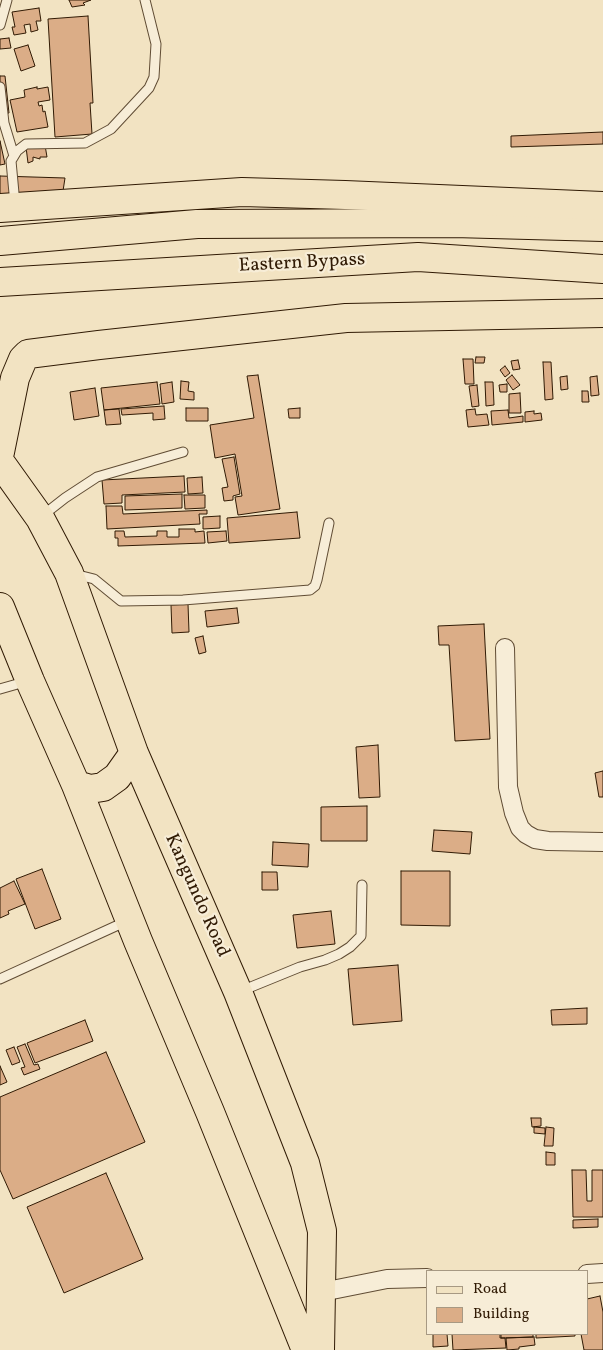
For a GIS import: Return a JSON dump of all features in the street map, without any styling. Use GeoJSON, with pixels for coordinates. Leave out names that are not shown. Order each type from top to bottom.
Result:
{"type":"FeatureCollection","features":[{"type":"Feature","properties":{"kind":"main road"},"geometry":{"type":"LineString","coordinates":[[8,208],[242,192],[346,194],[600,210]]}},
{"type":"Feature","properties":{"kind":"main road","name":"Eastern Bypass"},"geometry":{"type":"LineString","coordinates":[[0,241],[196,224],[454,223],[600,210]]}},
{"type":"Feature","properties":{"kind":"main road","name":"Eastern Bypass"},"geometry":{"type":"LineString","coordinates":[[0,282],[418,257],[603,269]]}},
{"type":"Feature","properties":{"kind":"main road"},"geometry":{"type":"LineString","coordinates":[[0,452],[15,378],[22,359],[28,354],[99,344],[346,318],[603,313]]}},
{"type":"Feature","properties":{"kind":"main road","name":"Kangundo Road"},"geometry":{"type":"LineString","coordinates":[[0,462],[40,518],[69,573],[134,753],[238,992],[305,1163],[322,1231],[320,1350]]}},
{"type":"Feature","properties":{"kind":"main road"},"geometry":{"type":"LineString","coordinates":[[0,607],[76,785],[306,1350]]}},
{"type":"Feature","properties":{"kind":"main road"},"geometry":{"type":"LineString","coordinates":[[76,785],[90,789],[103,787],[118,777],[134,753]]}},
{"type":"Feature","properties":{"kind":"street"},"geometry":{"type":"LineString","coordinates":[[505,648],[508,786],[514,813],[520,828],[535,839],[603,842]]}},
{"type":"Feature","properties":{"kind":"street"},"geometry":{"type":"LineString","coordinates":[[588,1274],[603,1273]]}},
{"type":"Feature","properties":{"kind":"street"},"geometry":{"type":"LineString","coordinates":[[322,1292],[387,1279],[426,1278]]}},
{"type":"Feature","properties":{"kind":"lane"},"geometry":{"type":"LineString","coordinates":[[0,25],[7,0]]}},
{"type":"Feature","properties":{"kind":"lane"},"geometry":{"type":"LineString","coordinates":[[8,208],[11,161],[17,150],[26,144],[85,143],[96,138],[111,129],[149,88],[154,77],[156,44],[145,0]]}},
{"type":"Feature","properties":{"kind":"lane"},"geometry":{"type":"LineString","coordinates":[[0,87],[4,123],[14,156]]}},
{"type":"Feature","properties":{"kind":"lane"},"geometry":{"type":"LineString","coordinates":[[40,518],[65,498],[97,477],[183,452]]}},
{"type":"Feature","properties":{"kind":"lane"},"geometry":{"type":"LineString","coordinates":[[69,573],[94,579],[121,601],[183,600],[310,590],[315,586],[317,580],[329,523]]}},
{"type":"Feature","properties":{"kind":"lane"},"geometry":{"type":"LineString","coordinates":[[0,690],[30,681]]}},
{"type":"Feature","properties":{"kind":"lane"},"geometry":{"type":"LineString","coordinates":[[238,992],[300,967],[325,960],[350,947],[361,936],[362,886]]}},
{"type":"Feature","properties":{"kind":"lane"},"geometry":{"type":"LineString","coordinates":[[0,979],[130,920]]}},
{"type":"Feature","properties":{"kind":"building"},"geometry":{"type":"Polygon","coordinates":[[[69,0],[91,0],[83,3],[85,5],[72,7],[69,0]]]}},
{"type":"Feature","properties":{"kind":"building"},"geometry":{"type":"Polygon","coordinates":[[[39,8],[41,21],[36,21],[38,30],[31,32],[30,24],[24,25],[26,33],[14,35],[12,27],[15,27],[12,12],[39,8]]]}},
{"type":"Feature","properties":{"kind":"building"},"geometry":{"type":"Polygon","coordinates":[[[88,16],[93,103],[90,103],[92,134],[55,137],[48,19],[88,16]]]}},
{"type":"Feature","properties":{"kind":"building"},"geometry":{"type":"Polygon","coordinates":[[[9,38],[11,48],[0,49],[0,39],[9,38]]]}},
{"type":"Feature","properties":{"kind":"building"},"geometry":{"type":"Polygon","coordinates":[[[28,45],[35,66],[21,71],[14,49],[28,45]]]}},
{"type":"Feature","properties":{"kind":"building"},"geometry":{"type":"Polygon","coordinates":[[[0,76],[5,76],[9,113],[0,114],[0,76]]]}},
{"type":"Feature","properties":{"kind":"building"},"geometry":{"type":"Polygon","coordinates":[[[37,87],[37,89],[48,87],[50,100],[38,102],[39,106],[42,105],[43,112],[45,111],[48,127],[17,132],[10,100],[25,97],[24,90],[37,87]]]}},
{"type":"Feature","properties":{"kind":"building"},"geometry":{"type":"Polygon","coordinates":[[[603,132],[603,144],[511,147],[511,136],[603,132]]]}},
{"type":"Feature","properties":{"kind":"building"},"geometry":{"type":"Polygon","coordinates":[[[0,141],[5,164],[0,165],[0,141]]]}},
{"type":"Feature","properties":{"kind":"building"},"geometry":{"type":"Polygon","coordinates":[[[45,145],[47,157],[40,157],[40,159],[33,157],[33,161],[28,163],[26,147],[45,145]]]}},
{"type":"Feature","properties":{"kind":"building"},"geometry":{"type":"Polygon","coordinates":[[[0,176],[65,178],[63,191],[0,197],[0,176]]]}},
{"type":"Feature","properties":{"kind":"building"},"geometry":{"type":"Polygon","coordinates":[[[476,357],[485,357],[484,363],[475,363],[476,357]]]}},
{"type":"Feature","properties":{"kind":"building"},"geometry":{"type":"Polygon","coordinates":[[[463,359],[473,359],[474,384],[465,384],[463,359]]]}},
{"type":"Feature","properties":{"kind":"building"},"geometry":{"type":"Polygon","coordinates":[[[518,360],[520,369],[513,370],[511,361],[518,360]]]}},
{"type":"Feature","properties":{"kind":"building"},"geometry":{"type":"Polygon","coordinates":[[[543,362],[551,362],[553,399],[545,400],[543,362]]]}},
{"type":"Feature","properties":{"kind":"building"},"geometry":{"type":"Polygon","coordinates":[[[505,366],[510,373],[505,377],[500,370],[505,366]]]}},
{"type":"Feature","properties":{"kind":"building"},"geometry":{"type":"Polygon","coordinates":[[[258,375],[280,509],[238,515],[235,497],[242,496],[235,454],[215,458],[210,425],[254,418],[247,376],[258,375]]]}},
{"type":"Feature","properties":{"kind":"building"},"geometry":{"type":"Polygon","coordinates":[[[512,375],[520,385],[513,390],[506,380],[512,375]]]}},
{"type":"Feature","properties":{"kind":"building"},"geometry":{"type":"Polygon","coordinates":[[[567,376],[568,389],[561,390],[560,377],[567,376]]]}},
{"type":"Feature","properties":{"kind":"building"},"geometry":{"type":"Polygon","coordinates":[[[597,376],[599,395],[591,396],[590,377],[597,376]]]}},
{"type":"Feature","properties":{"kind":"building"},"geometry":{"type":"Polygon","coordinates":[[[181,381],[189,382],[188,391],[194,392],[194,400],[180,399],[181,381]]]}},
{"type":"Feature","properties":{"kind":"building"},"geometry":{"type":"Polygon","coordinates":[[[157,382],[160,404],[104,410],[101,388],[157,382]]]}},
{"type":"Feature","properties":{"kind":"building"},"geometry":{"type":"Polygon","coordinates":[[[172,382],[174,402],[162,404],[160,384],[172,382]]]}},
{"type":"Feature","properties":{"kind":"building"},"geometry":{"type":"Polygon","coordinates":[[[485,382],[493,382],[494,405],[486,406],[485,382]]]}},
{"type":"Feature","properties":{"kind":"building"},"geometry":{"type":"Polygon","coordinates":[[[507,384],[507,392],[500,392],[499,385],[507,384]]]}},
{"type":"Feature","properties":{"kind":"building"},"geometry":{"type":"Polygon","coordinates":[[[477,385],[479,406],[472,407],[469,386],[477,385]]]}},
{"type":"Feature","properties":{"kind":"building"},"geometry":{"type":"Polygon","coordinates":[[[95,388],[99,416],[74,420],[70,392],[95,388]]]}},
{"type":"Feature","properties":{"kind":"building"},"geometry":{"type":"Polygon","coordinates":[[[582,391],[588,391],[589,402],[582,402],[582,391]]]}},
{"type":"Feature","properties":{"kind":"building"},"geometry":{"type":"Polygon","coordinates":[[[520,393],[521,413],[509,413],[509,394],[520,393]]]}},
{"type":"Feature","properties":{"kind":"building"},"geometry":{"type":"Polygon","coordinates":[[[164,406],[165,419],[153,420],[153,413],[122,415],[121,409],[164,406]]]}},
{"type":"Feature","properties":{"kind":"building"},"geometry":{"type":"Polygon","coordinates":[[[186,408],[208,408],[208,421],[186,421],[186,408]]]}},
{"type":"Feature","properties":{"kind":"building"},"geometry":{"type":"Polygon","coordinates":[[[300,408],[300,418],[289,418],[288,409],[300,408]]]}},
{"type":"Feature","properties":{"kind":"building"},"geometry":{"type":"Polygon","coordinates":[[[119,409],[121,424],[106,425],[104,410],[119,409]]]}},
{"type":"Feature","properties":{"kind":"building"},"geometry":{"type":"Polygon","coordinates":[[[475,409],[476,415],[487,414],[489,425],[468,427],[466,410],[475,409]]]}},
{"type":"Feature","properties":{"kind":"building"},"geometry":{"type":"Polygon","coordinates":[[[508,410],[509,418],[523,416],[523,422],[492,425],[491,411],[508,410]]]}},
{"type":"Feature","properties":{"kind":"building"},"geometry":{"type":"Polygon","coordinates":[[[534,411],[534,414],[541,413],[542,420],[525,422],[525,412],[534,411]]]}},
{"type":"Feature","properties":{"kind":"building"},"geometry":{"type":"Polygon","coordinates":[[[234,457],[240,494],[233,496],[233,500],[224,501],[222,488],[228,487],[222,459],[234,457]]]}},
{"type":"Feature","properties":{"kind":"building"},"geometry":{"type":"Polygon","coordinates":[[[184,476],[185,492],[122,495],[122,503],[104,504],[102,480],[184,476]]]}},
{"type":"Feature","properties":{"kind":"building"},"geometry":{"type":"Polygon","coordinates":[[[202,477],[203,493],[188,494],[187,478],[202,477]]]}},
{"type":"Feature","properties":{"kind":"building"},"geometry":{"type":"Polygon","coordinates":[[[182,494],[182,508],[125,510],[125,496],[182,494]]]}},
{"type":"Feature","properties":{"kind":"building"},"geometry":{"type":"Polygon","coordinates":[[[184,495],[205,495],[205,508],[185,509],[184,495]]]}},
{"type":"Feature","properties":{"kind":"building"},"geometry":{"type":"Polygon","coordinates":[[[106,506],[122,506],[123,514],[207,510],[207,514],[199,514],[200,524],[107,529],[106,506]]]}},
{"type":"Feature","properties":{"kind":"building"},"geometry":{"type":"Polygon","coordinates":[[[297,512],[300,538],[229,543],[227,518],[297,512]]]}},
{"type":"Feature","properties":{"kind":"building"},"geometry":{"type":"Polygon","coordinates":[[[220,516],[220,528],[203,529],[203,517],[220,516]]]}},
{"type":"Feature","properties":{"kind":"building"},"geometry":{"type":"Polygon","coordinates":[[[179,529],[195,529],[195,532],[204,531],[205,543],[118,546],[118,538],[115,538],[115,531],[124,531],[125,537],[157,536],[157,531],[167,531],[167,537],[179,537],[179,529]]]}},
{"type":"Feature","properties":{"kind":"building"},"geometry":{"type":"Polygon","coordinates":[[[226,531],[227,541],[208,543],[207,532],[226,531]]]}},
{"type":"Feature","properties":{"kind":"building"},"geometry":{"type":"Polygon","coordinates":[[[188,604],[189,632],[172,633],[171,605],[188,604]]]}},
{"type":"Feature","properties":{"kind":"building"},"geometry":{"type":"Polygon","coordinates":[[[237,608],[239,623],[207,627],[205,611],[237,608]]]}},
{"type":"Feature","properties":{"kind":"building"},"geometry":{"type":"Polygon","coordinates":[[[484,624],[490,739],[455,741],[449,645],[439,645],[438,626],[484,624]]]}},
{"type":"Feature","properties":{"kind":"building"},"geometry":{"type":"Polygon","coordinates":[[[203,636],[206,652],[199,654],[195,638],[203,636]]]}},
{"type":"Feature","properties":{"kind":"building"},"geometry":{"type":"Polygon","coordinates":[[[378,745],[380,797],[359,798],[356,747],[378,745]]]}},
{"type":"Feature","properties":{"kind":"building"},"geometry":{"type":"Polygon","coordinates":[[[603,771],[603,797],[599,797],[595,773],[603,771]]]}},
{"type":"Feature","properties":{"kind":"building"},"geometry":{"type":"Polygon","coordinates":[[[367,806],[367,841],[321,841],[321,807],[367,806]]]}},
{"type":"Feature","properties":{"kind":"building"},"geometry":{"type":"Polygon","coordinates":[[[434,830],[472,832],[470,854],[432,851],[434,830]]]}},
{"type":"Feature","properties":{"kind":"building"},"geometry":{"type":"Polygon","coordinates":[[[273,842],[309,844],[308,867],[272,865],[273,842]]]}},
{"type":"Feature","properties":{"kind":"building"},"geometry":{"type":"Polygon","coordinates":[[[42,869],[61,919],[35,929],[16,879],[42,869]]]}},
{"type":"Feature","properties":{"kind":"building"},"geometry":{"type":"Polygon","coordinates":[[[401,871],[450,871],[450,926],[401,925],[401,871]]]}},
{"type":"Feature","properties":{"kind":"building"},"geometry":{"type":"Polygon","coordinates":[[[262,872],[277,872],[278,890],[262,890],[262,872]]]}},
{"type":"Feature","properties":{"kind":"building"},"geometry":{"type":"Polygon","coordinates":[[[14,881],[25,904],[8,911],[9,914],[0,918],[0,888],[14,881]]]}},
{"type":"Feature","properties":{"kind":"building"},"geometry":{"type":"Polygon","coordinates":[[[331,911],[335,944],[297,948],[293,915],[331,911]]]}},
{"type":"Feature","properties":{"kind":"building"},"geometry":{"type":"Polygon","coordinates":[[[398,965],[402,1021],[353,1025],[348,969],[398,965]]]}},
{"type":"Feature","properties":{"kind":"building"},"geometry":{"type":"Polygon","coordinates":[[[587,1008],[587,1024],[552,1025],[551,1010],[587,1008]]]}},
{"type":"Feature","properties":{"kind":"building"},"geometry":{"type":"Polygon","coordinates":[[[85,1020],[93,1041],[35,1063],[27,1043],[85,1020]]]}},
{"type":"Feature","properties":{"kind":"building"},"geometry":{"type":"Polygon","coordinates":[[[25,1044],[34,1065],[38,1064],[40,1069],[24,1075],[21,1068],[25,1067],[17,1047],[25,1044]]]}},
{"type":"Feature","properties":{"kind":"building"},"geometry":{"type":"Polygon","coordinates":[[[14,1047],[20,1062],[12,1065],[6,1050],[14,1047]]]}},
{"type":"Feature","properties":{"kind":"building"},"geometry":{"type":"Polygon","coordinates":[[[106,1052],[145,1142],[13,1199],[0,1170],[0,1097],[106,1052]]]}},
{"type":"Feature","properties":{"kind":"building"},"geometry":{"type":"Polygon","coordinates":[[[0,1066],[7,1082],[0,1085],[0,1066]]]}},
{"type":"Feature","properties":{"kind":"building"},"geometry":{"type":"Polygon","coordinates":[[[531,1118],[541,1118],[541,1126],[532,1127],[531,1118]]]}},
{"type":"Feature","properties":{"kind":"building"},"geometry":{"type":"Polygon","coordinates":[[[534,1127],[545,1128],[545,1134],[534,1133],[534,1127]]]}},
{"type":"Feature","properties":{"kind":"building"},"geometry":{"type":"Polygon","coordinates":[[[546,1127],[554,1128],[553,1146],[544,1146],[546,1127]]]}},
{"type":"Feature","properties":{"kind":"building"},"geometry":{"type":"Polygon","coordinates":[[[546,1152],[555,1153],[555,1165],[546,1165],[546,1152]]]}},
{"type":"Feature","properties":{"kind":"building"},"geometry":{"type":"Polygon","coordinates":[[[572,1170],[586,1170],[587,1201],[592,1201],[592,1170],[603,1170],[603,1217],[573,1217],[572,1170]]]}},
{"type":"Feature","properties":{"kind":"building"},"geometry":{"type":"Polygon","coordinates":[[[106,1173],[143,1259],[64,1293],[27,1207],[106,1173]]]}},
{"type":"Feature","properties":{"kind":"building"},"geometry":{"type":"Polygon","coordinates":[[[598,1219],[598,1227],[573,1228],[573,1220],[598,1219]]]}},
{"type":"Feature","properties":{"kind":"building"},"geometry":{"type":"Polygon","coordinates":[[[600,1296],[603,1312],[603,1350],[584,1350],[581,1335],[588,1335],[588,1299],[600,1296]]]}},
{"type":"Feature","properties":{"kind":"building"},"geometry":{"type":"Polygon","coordinates":[[[433,1335],[447,1335],[448,1346],[433,1347],[433,1335]]]}},
{"type":"Feature","properties":{"kind":"building"},"geometry":{"type":"Polygon","coordinates":[[[452,1335],[500,1335],[500,1338],[505,1338],[506,1348],[453,1350],[452,1335]]]}},
{"type":"Feature","properties":{"kind":"building"},"geometry":{"type":"Polygon","coordinates":[[[501,1335],[533,1335],[533,1337],[501,1338],[501,1335]]]}},
{"type":"Feature","properties":{"kind":"building"},"geometry":{"type":"Polygon","coordinates":[[[536,1335],[575,1335],[575,1336],[536,1338],[536,1335]]]}},
{"type":"Feature","properties":{"kind":"building"},"geometry":{"type":"Polygon","coordinates":[[[534,1337],[535,1345],[507,1350],[506,1338],[534,1337]]]}}]}
